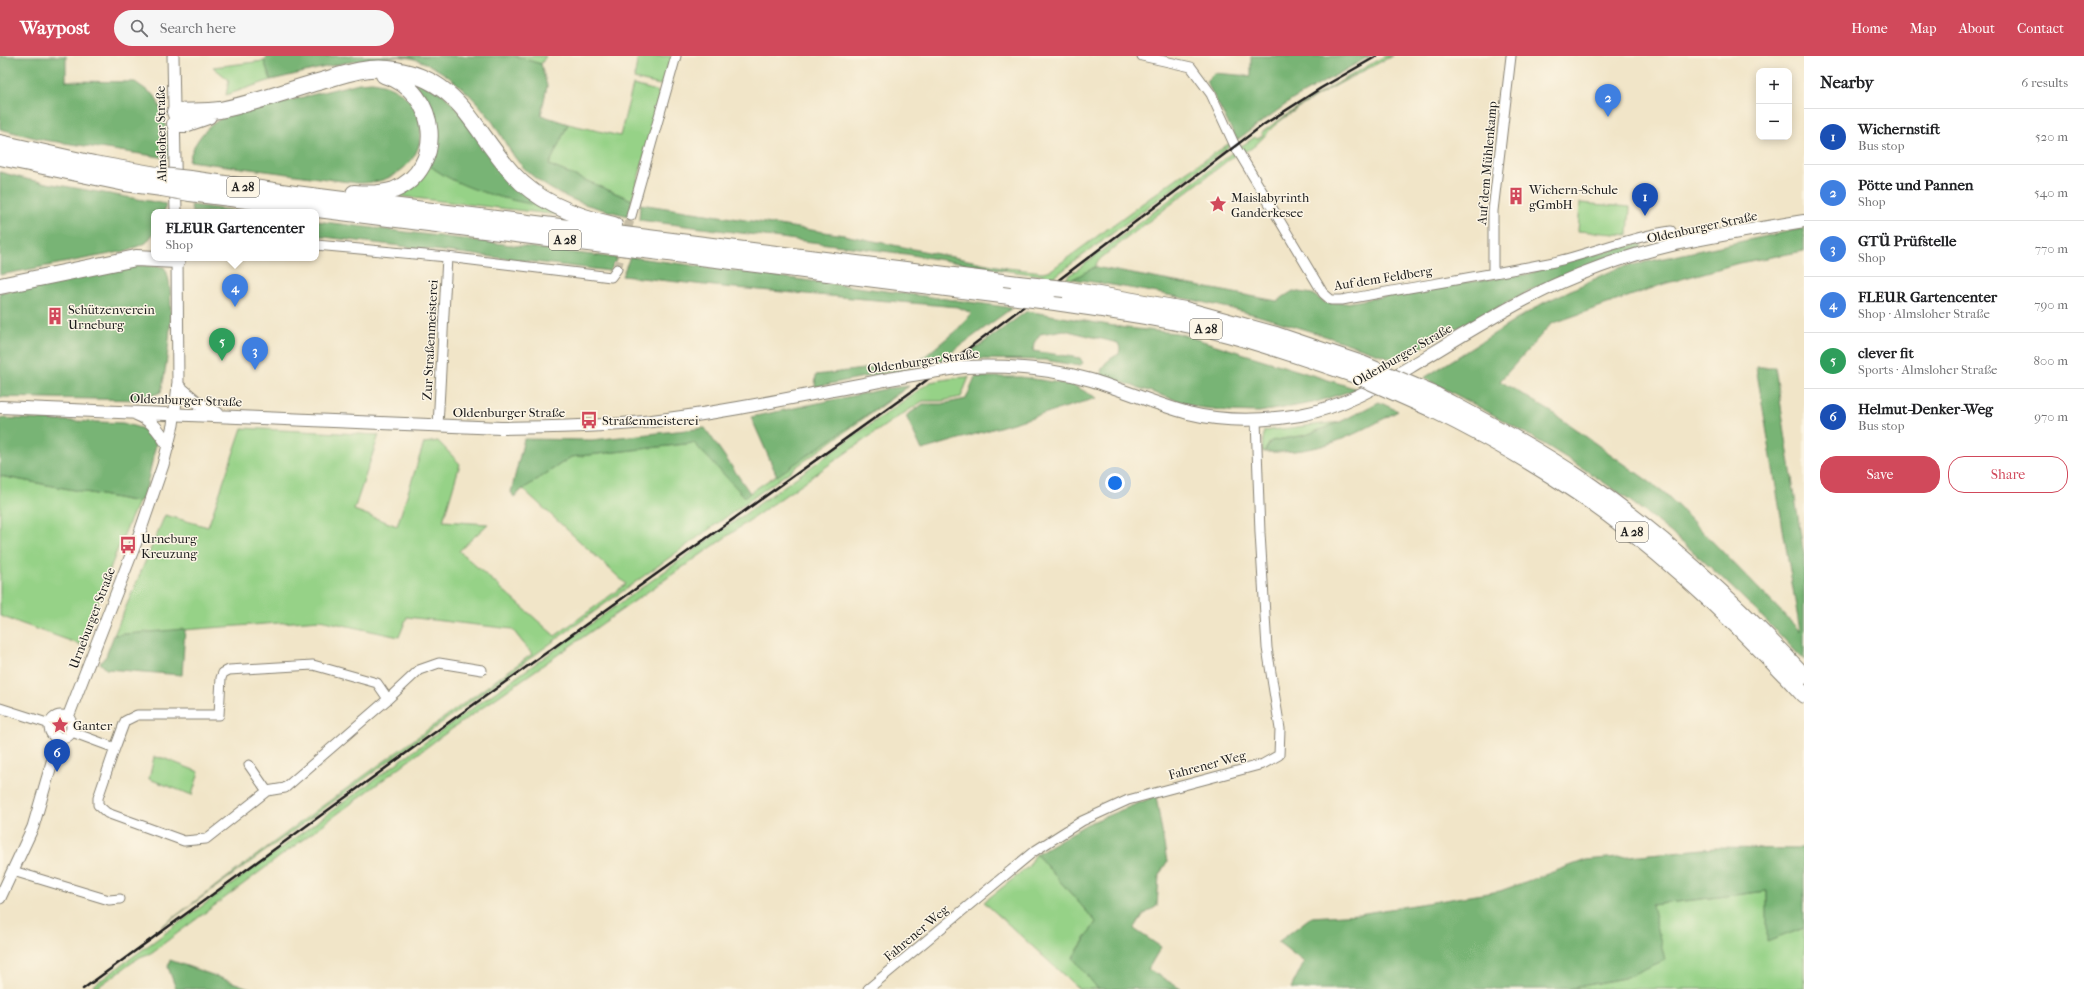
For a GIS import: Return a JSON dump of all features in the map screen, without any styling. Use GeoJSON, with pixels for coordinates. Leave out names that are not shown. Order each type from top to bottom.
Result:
{"type":"FeatureCollection","features":[{"type":"Feature","properties":{"kind":"highway"},"geometry":{"type":"LineString","coordinates":[[175,118],[220,110],[375,68],[389,69],[418,76],[432,82],[446,91],[460,104],[513,174],[536,194],[570,212],[626,228],[646,237]]}},
{"type":"Feature","properties":{"kind":"highway"},"geometry":{"type":"LineString","coordinates":[[295,194],[312,189],[370,194],[393,190],[414,175],[423,162],[429,146],[430,128],[427,113],[422,102],[413,91],[392,77],[357,72]]}},
{"type":"Feature","properties":{"kind":"highway","name":"A 28"},"geometry":{"type":"LineString","coordinates":[[0,143],[94,164],[162,182]]}},
{"type":"Feature","properties":{"kind":"highway","name":"A 28"},"geometry":{"type":"LineString","coordinates":[[0,157],[58,170],[162,182],[1048,301],[1133,314],[1226,334],[1360,370]]}},
{"type":"Feature","properties":{"kind":"highway"},"geometry":{"type":"LineString","coordinates":[[0,165],[42,174],[58,170]]}},
{"type":"Feature","properties":{"kind":"highway","name":"A 28"},"geometry":{"type":"LineString","coordinates":[[190,186],[295,194],[1064,289],[1192,312],[1290,339],[1433,402],[1496,427],[1555,462],[1634,517],[1704,575],[1804,676]]}},
{"type":"Feature","properties":{"kind":"highway"},"geometry":{"type":"LineString","coordinates":[[136,258],[151,248]]}},
{"type":"Feature","properties":{"kind":"highway"},"geometry":{"type":"LineString","coordinates":[[0,286],[136,258],[151,258]]}},
{"type":"Feature","properties":{"kind":"highway","name":"A 28"},"geometry":{"type":"LineString","coordinates":[[1433,402],[1555,477],[1602,510],[1691,581],[1763,650],[1804,695]]}},
{"type":"Feature","properties":{"kind":"main road","name":"Oldenburger Straße"},"geometry":{"type":"LineString","coordinates":[[0,407],[224,415],[438,426],[509,428],[584,426],[644,422],[735,408],[906,376],[963,367],[1006,366],[1036,368],[1090,380],[1189,413],[1220,418],[1256,420],[1300,414],[1334,406],[1366,393],[1523,300],[1614,262],[1675,244],[1804,221]]}},
{"type":"Feature","properties":{"kind":"main road"},"geometry":{"type":"LineString","coordinates":[[178,386],[198,403],[210,410],[224,415]]}},
{"type":"Feature","properties":{"kind":"main road"},"geometry":{"type":"LineString","coordinates":[[129,411],[144,417],[155,425],[168,445]]}},
{"type":"Feature","properties":{"kind":"street","name":"Almsloher Straße"},"geometry":{"type":"LineString","coordinates":[[173,56],[176,209]]}},
{"type":"Feature","properties":{"kind":"street"},"geometry":{"type":"LineString","coordinates":[[631,216],[676,56]]}},
{"type":"Feature","properties":{"kind":"street","name":"Auf dem Feldberg"},"geometry":{"type":"LineString","coordinates":[[1142,56],[1191,67],[1211,94],[1235,146],[1323,293],[1331,300],[1554,262],[1605,249],[1654,233],[1671,231],[1675,244]]}},
{"type":"Feature","properties":{"kind":"street","name":"Auf dem Mühlenkamp"},"geometry":{"type":"LineString","coordinates":[[1494,272],[1493,211],[1511,56]]}},
{"type":"Feature","properties":{"kind":"street"},"geometry":{"type":"LineString","coordinates":[[319,245],[447,256],[611,277],[617,269]]}},
{"type":"Feature","properties":{"kind":"street","name":"Zur Straßenmeisterei"},"geometry":{"type":"LineString","coordinates":[[438,426],[447,256]]}},
{"type":"Feature","properties":{"kind":"street"},"geometry":{"type":"LineString","coordinates":[[176,413],[178,386],[177,261]]}},
{"type":"Feature","properties":{"kind":"street","name":"Urneburger Straße"},"geometry":{"type":"LineString","coordinates":[[68,717],[140,532],[168,445],[176,413]]}},
{"type":"Feature","properties":{"kind":"street","name":"Fahrener Weg"},"geometry":{"type":"LineString","coordinates":[[868,989],[1033,852],[1082,821],[1128,800],[1263,764],[1279,755],[1280,729],[1266,648],[1256,420]]}},
{"type":"Feature","properties":{"kind":"street"},"geometry":{"type":"LineString","coordinates":[[388,699],[377,683],[313,665],[229,670],[223,673],[221,678],[219,715],[137,715],[125,721],[98,798],[98,805],[107,813],[184,841],[206,839],[267,791],[284,788],[388,699],[419,670],[439,663],[482,670]]}},
{"type":"Feature","properties":{"kind":"street"},"geometry":{"type":"LineString","coordinates":[[0,708],[50,724]]}},
{"type":"Feature","properties":{"kind":"street"},"geometry":{"type":"LineString","coordinates":[[58,716],[68,717],[73,724],[72,732],[67,736],[59,738],[52,733],[50,724],[53,719],[58,716]]}},
{"type":"Feature","properties":{"kind":"street"},"geometry":{"type":"LineString","coordinates":[[72,732],[115,748]]}},
{"type":"Feature","properties":{"kind":"street"},"geometry":{"type":"LineString","coordinates":[[0,898],[33,827],[59,738]]}},
{"type":"Feature","properties":{"kind":"street"},"geometry":{"type":"LineString","coordinates":[[249,765],[267,791]]}},
{"type":"Feature","properties":{"kind":"street"},"geometry":{"type":"LineString","coordinates":[[13,871],[109,900],[120,899]]}},
{"type":"Feature","properties":{"kind":"green space"},"geometry":{"type":"Polygon","coordinates":[[[0,56],[66,56],[66,81],[135,82],[155,96],[164,116],[170,151],[168,158],[44,140],[0,129],[0,56]]]}},
{"type":"Feature","properties":{"kind":"green space"},"geometry":{"type":"Polygon","coordinates":[[[268,56],[514,56],[541,64],[547,86],[541,115],[568,124],[549,165],[632,200],[629,216],[600,209],[572,199],[546,186],[534,177],[518,161],[489,117],[473,98],[440,71],[429,65],[405,57],[391,57],[356,61],[271,80],[264,61],[268,56]]]}},
{"type":"Feature","properties":{"kind":"green space"},"geometry":{"type":"Polygon","coordinates":[[[514,56],[546,56],[541,64],[514,56]]]}},
{"type":"Feature","properties":{"kind":"green space"},"geometry":{"type":"Polygon","coordinates":[[[638,56],[673,56],[666,81],[660,85],[634,79],[638,56]]]}},
{"type":"Feature","properties":{"kind":"green space"},"geometry":{"type":"Polygon","coordinates":[[[1251,56],[1370,56],[1292,100],[1237,140],[1206,81],[1214,73],[1251,76],[1251,56]]]}},
{"type":"Feature","properties":{"kind":"green space"},"geometry":{"type":"Polygon","coordinates":[[[1385,56],[1392,56],[1302,105],[1275,125],[1251,149],[1243,151],[1240,147],[1255,137],[1257,139],[1263,135],[1261,133],[1306,102],[1385,56]]]}},
{"type":"Feature","properties":{"kind":"green space"},"geometry":{"type":"Polygon","coordinates":[[[264,61],[271,80],[226,95],[229,80],[213,67],[264,61]]]}},
{"type":"Feature","properties":{"kind":"green space"},"geometry":{"type":"Polygon","coordinates":[[[411,79],[443,94],[551,208],[503,198],[471,188],[456,182],[429,165],[434,114],[430,104],[411,79]]]}},
{"type":"Feature","properties":{"kind":"green space"},"geometry":{"type":"Polygon","coordinates":[[[372,82],[390,87],[405,96],[415,108],[420,123],[421,138],[416,153],[406,166],[386,179],[374,182],[357,183],[189,161],[197,141],[207,129],[224,117],[359,83],[372,82]]]}},
{"type":"Feature","properties":{"kind":"green space"},"geometry":{"type":"Polygon","coordinates":[[[633,85],[657,91],[661,98],[632,200],[549,165],[568,124],[620,136],[633,85]]]}},
{"type":"Feature","properties":{"kind":"green space"},"geometry":{"type":"Polygon","coordinates":[[[1230,143],[1231,145],[1054,277],[1002,270],[1007,268],[1043,272],[1051,270],[1177,178],[1230,143]]]}},
{"type":"Feature","properties":{"kind":"green space"},"geometry":{"type":"Polygon","coordinates":[[[1233,152],[1235,155],[1101,258],[1095,267],[1073,279],[1066,278],[1233,152]]]}},
{"type":"Feature","properties":{"kind":"green space"},"geometry":{"type":"Polygon","coordinates":[[[429,165],[461,183],[496,195],[550,209],[567,216],[389,195],[429,165]]]}},
{"type":"Feature","properties":{"kind":"green space"},"geometry":{"type":"Polygon","coordinates":[[[0,172],[30,180],[166,204],[165,209],[151,209],[151,237],[146,243],[126,251],[0,275],[0,172]]]}},
{"type":"Feature","properties":{"kind":"green space"},"geometry":{"type":"Polygon","coordinates":[[[1580,203],[1630,207],[1628,235],[1578,231],[1580,203]]]}},
{"type":"Feature","properties":{"kind":"green space"},"geometry":{"type":"Polygon","coordinates":[[[640,204],[844,235],[1007,268],[1002,270],[906,254],[639,220],[640,204]]]}},
{"type":"Feature","properties":{"kind":"green space"},"geometry":{"type":"Polygon","coordinates":[[[191,205],[222,209],[192,209],[191,205]]]}},
{"type":"Feature","properties":{"kind":"green space"},"geometry":{"type":"Polygon","coordinates":[[[319,221],[617,258],[610,271],[319,236],[319,221]]]}},
{"type":"Feature","properties":{"kind":"green space"},"geometry":{"type":"Polygon","coordinates":[[[1804,228],[1804,251],[1739,263],[1664,284],[1551,324],[1500,381],[1550,411],[1665,493],[1800,631],[1756,367],[1775,367],[1804,556],[1804,660],[1717,573],[1647,513],[1598,478],[1550,447],[1424,378],[1543,303],[1618,268],[1804,228]]]}},
{"type":"Feature","properties":{"kind":"green space"},"geometry":{"type":"Polygon","coordinates":[[[1641,243],[1642,248],[1557,277],[1396,360],[1257,315],[1196,301],[1114,285],[1073,279],[1095,267],[1277,301],[1293,291],[1312,294],[1326,303],[1346,303],[1455,284],[1529,274],[1547,266],[1641,243]]]}},
{"type":"Feature","properties":{"kind":"green space"},"geometry":{"type":"Polygon","coordinates":[[[630,257],[1012,308],[938,362],[815,387],[816,375],[918,362],[959,328],[971,313],[958,307],[724,287],[622,276],[630,257]]]}},
{"type":"Feature","properties":{"kind":"green space"},"geometry":{"type":"Polygon","coordinates":[[[137,265],[164,267],[168,277],[171,309],[170,328],[161,392],[142,400],[0,397],[0,292],[25,289],[137,265]]]}},
{"type":"Feature","properties":{"kind":"green space"},"geometry":{"type":"Polygon","coordinates":[[[1027,311],[1126,328],[1177,333],[1357,389],[1313,403],[1259,412],[1229,411],[1197,407],[1103,376],[1101,371],[1104,365],[1110,359],[1119,354],[1120,348],[1118,343],[1064,330],[1040,334],[1034,343],[1033,351],[1080,358],[1083,363],[1079,366],[1045,360],[979,359],[965,356],[1027,311]]]}},
{"type":"Feature","properties":{"kind":"green space"},"geometry":{"type":"Polygon","coordinates":[[[969,377],[961,397],[942,401],[923,401],[890,422],[439,738],[151,953],[140,957],[95,989],[89,989],[438,733],[930,382],[969,377]]]}},
{"type":"Feature","properties":{"kind":"green space"},"geometry":{"type":"Polygon","coordinates":[[[975,377],[1021,377],[1073,385],[1097,398],[922,450],[906,416],[923,404],[942,404],[966,399],[975,377]]]}},
{"type":"Feature","properties":{"kind":"green space"},"geometry":{"type":"Polygon","coordinates":[[[909,386],[602,606],[161,927],[317,810],[532,654],[512,629],[407,617],[399,637],[320,620],[114,635],[165,515],[208,527],[242,428],[379,435],[354,510],[397,526],[424,443],[438,441],[460,464],[443,521],[488,524],[459,551],[555,636],[626,584],[523,489],[571,457],[694,443],[745,496],[909,386]]]}},
{"type":"Feature","properties":{"kind":"green space"},"geometry":{"type":"Polygon","coordinates":[[[909,386],[777,476],[751,417],[890,388],[909,386]]]}},
{"type":"Feature","properties":{"kind":"green space"},"geometry":{"type":"Polygon","coordinates":[[[1379,402],[1398,411],[1350,436],[1319,447],[1284,452],[1264,452],[1271,441],[1306,435],[1340,422],[1379,402]]]}},
{"type":"Feature","properties":{"kind":"green space"},"geometry":{"type":"Polygon","coordinates":[[[0,418],[123,423],[147,430],[156,444],[144,498],[138,502],[0,476],[0,418]]]}},
{"type":"Feature","properties":{"kind":"green space"},"geometry":{"type":"Polygon","coordinates":[[[1340,422],[1306,435],[1271,441],[1264,452],[1262,451],[1264,431],[1340,422]]]}},
{"type":"Feature","properties":{"kind":"green space"},"geometry":{"type":"Polygon","coordinates":[[[705,428],[750,493],[745,497],[694,443],[571,457],[523,489],[514,497],[511,492],[524,439],[592,440],[705,428]]]}},
{"type":"Feature","properties":{"kind":"green space"},"geometry":{"type":"Polygon","coordinates":[[[0,476],[138,502],[116,553],[82,645],[0,616],[0,476]]]}},
{"type":"Feature","properties":{"kind":"green space"},"geometry":{"type":"Polygon","coordinates":[[[185,629],[182,675],[106,669],[100,663],[106,656],[114,635],[185,629]]]}},
{"type":"Feature","properties":{"kind":"green space"},"geometry":{"type":"Polygon","coordinates":[[[154,757],[163,758],[199,772],[192,795],[149,779],[154,757]]]}},
{"type":"Feature","properties":{"kind":"green space"},"geometry":{"type":"Polygon","coordinates":[[[1156,796],[1167,862],[1159,875],[1157,906],[1143,915],[1134,929],[1161,947],[1148,969],[1181,989],[1098,989],[1073,958],[1096,922],[1036,854],[1087,824],[1156,796]]]}},
{"type":"Feature","properties":{"kind":"green space"},"geometry":{"type":"Polygon","coordinates":[[[1715,848],[1804,849],[1804,928],[1767,942],[1767,891],[1652,905],[1665,960],[1624,978],[1567,989],[1293,989],[1291,988],[1304,962],[1278,942],[1311,917],[1359,914],[1500,891],[1586,860],[1715,848]]]}},
{"type":"Feature","properties":{"kind":"green space"},"geometry":{"type":"Polygon","coordinates":[[[1036,854],[1096,922],[1073,957],[1098,989],[1079,989],[984,902],[1028,867],[1036,854]]]}},
{"type":"Feature","properties":{"kind":"green space"},"geometry":{"type":"Polygon","coordinates":[[[1767,891],[1768,941],[1804,928],[1804,989],[1567,989],[1624,978],[1652,905],[1767,891]]]}},
{"type":"Feature","properties":{"kind":"green space"},"geometry":{"type":"Polygon","coordinates":[[[170,960],[252,989],[176,989],[168,967],[170,960]]]}},
{"type":"Feature","properties":{"kind":"tunnel"},"geometry":{"type":"LineString","coordinates":[[617,269],[631,216]]}},
{"type":"Feature","properties":{"kind":"railway"},"geometry":{"type":"LineString","coordinates":[[83,989],[420,743],[911,392],[1263,125],[1321,88],[1377,56]]}},
{"type":"Feature","properties":{"kind":"place","name":"Pötte und Pannen"},"geometry":{"type":"Point","coordinates":[1608,117]}},
{"type":"Feature","properties":{"kind":"place","name":"Wichern-Schule gGmbH"},"geometry":{"type":"Point","coordinates":[1516,196]}},
{"type":"Feature","properties":{"kind":"place","name":"Maislabyrinth Ganderkesee"},"geometry":{"type":"Point","coordinates":[1218,204]}},
{"type":"Feature","properties":{"kind":"place","name":"Wichernstift"},"geometry":{"type":"Point","coordinates":[1645,216]}},
{"type":"Feature","properties":{"kind":"place","name":"FLEUR Gartencenter"},"geometry":{"type":"Point","coordinates":[235,307]}},
{"type":"Feature","properties":{"kind":"place","name":"Schützenverein Urneburg"},"geometry":{"type":"Point","coordinates":[55,316]}},
{"type":"Feature","properties":{"kind":"place","name":"clever fit"},"geometry":{"type":"Point","coordinates":[222,361]}},
{"type":"Feature","properties":{"kind":"place","name":"GTÜ Prüfstelle"},"geometry":{"type":"Point","coordinates":[255,370]}},
{"type":"Feature","properties":{"kind":"place","name":"Straßenmeisterei"},"geometry":{"type":"Point","coordinates":[589,420]}},
{"type":"Feature","properties":{"kind":"place","name":"Urneburg Kreuzung"},"geometry":{"type":"Point","coordinates":[128,545]}},
{"type":"Feature","properties":{"kind":"place","name":"Ganter"},"geometry":{"type":"Point","coordinates":[60,725]}},
{"type":"Feature","properties":{"kind":"place","name":"Helmut-Denker-Weg"},"geometry":{"type":"Point","coordinates":[57,772]}}]}
